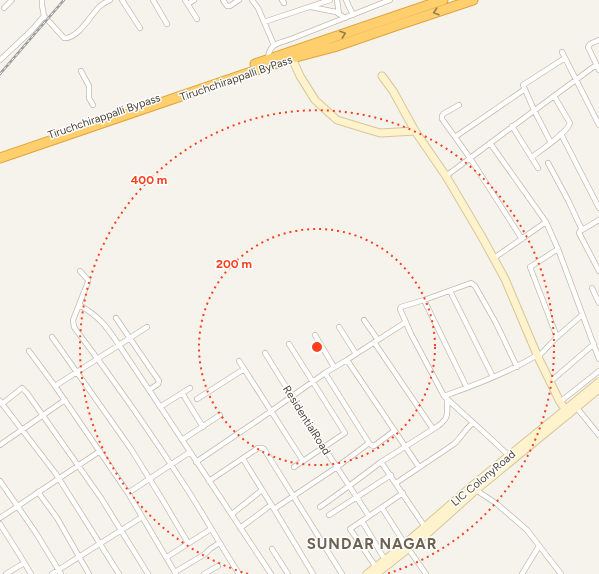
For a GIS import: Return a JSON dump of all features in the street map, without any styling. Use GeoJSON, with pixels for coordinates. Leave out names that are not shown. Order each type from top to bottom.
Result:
{"type":"FeatureCollection","features":[{"type":"Feature","properties":{"kind":"highway","name":"Tiruchchirappalli Bypass"},"geometry":{"type":"LineString","coordinates":[[0,151],[268,60],[293,55],[443,0]]}},
{"type":"Feature","properties":{"kind":"highway"},"geometry":{"type":"LineString","coordinates":[[293,55],[334,47],[473,0]]}},
{"type":"Feature","properties":{"kind":"highway","name":"Tiruchchirappalli ByPass"},"geometry":{"type":"LineString","coordinates":[[0,158],[293,55]]}},
{"type":"Feature","properties":{"kind":"main road","name":"Tiruchchirappalli Bypass"},"geometry":{"type":"LineString","coordinates":[[253,65],[259,66],[293,55]]}},
{"type":"Feature","properties":{"kind":"main road"},"geometry":{"type":"LineString","coordinates":[[293,55],[300,76],[315,100],[337,120],[380,133],[415,131]]}},
{"type":"Feature","properties":{"kind":"main road"},"geometry":{"type":"LineString","coordinates":[[382,76],[393,90],[415,131],[446,176],[494,258],[505,279],[537,356],[560,402],[567,412]]}},
{"type":"Feature","properties":{"kind":"main road","name":"LIC ColonyRoad"},"geometry":{"type":"LineString","coordinates":[[367,574],[377,572],[407,546],[425,527],[567,412],[599,382]]}},
{"type":"Feature","properties":{"kind":"main road","name":"LIC ColonyRoad"},"geometry":{"type":"LineString","coordinates":[[377,572],[385,560],[428,533],[509,456],[567,412],[577,408],[599,389]]}},
{"type":"Feature","properties":{"kind":"street"},"geometry":{"type":"LineString","coordinates":[[4,8],[12,0]]}},
{"type":"Feature","properties":{"kind":"street"},"geometry":{"type":"LineString","coordinates":[[42,0],[44,16],[64,38],[78,32],[104,1],[110,0]]}},
{"type":"Feature","properties":{"kind":"street"},"geometry":{"type":"LineString","coordinates":[[122,0],[140,28]]}},
{"type":"Feature","properties":{"kind":"street"},"geometry":{"type":"LineString","coordinates":[[153,0],[167,24]]}},
{"type":"Feature","properties":{"kind":"street"},"geometry":{"type":"LineString","coordinates":[[194,0],[186,2],[197,19]]}},
{"type":"Feature","properties":{"kind":"street"},"geometry":{"type":"LineString","coordinates":[[223,0],[227,6],[230,6],[239,0]]}},
{"type":"Feature","properties":{"kind":"street"},"geometry":{"type":"LineString","coordinates":[[252,0],[258,8],[274,45]]}},
{"type":"Feature","properties":{"kind":"street"},"geometry":{"type":"LineString","coordinates":[[264,22],[330,0]]}},
{"type":"Feature","properties":{"kind":"street"},"geometry":{"type":"LineString","coordinates":[[338,0],[339,14]]}},
{"type":"Feature","properties":{"kind":"street"},"geometry":{"type":"LineString","coordinates":[[346,0],[353,15]]}},
{"type":"Feature","properties":{"kind":"street"},"geometry":{"type":"LineString","coordinates":[[268,60],[271,47],[274,45],[291,40],[390,0]]}},
{"type":"Feature","properties":{"kind":"street"},"geometry":{"type":"LineString","coordinates":[[309,7],[336,12],[345,18]]}},
{"type":"Feature","properties":{"kind":"street"},"geometry":{"type":"LineString","coordinates":[[0,60],[32,30],[44,16]]}},
{"type":"Feature","properties":{"kind":"street"},"geometry":{"type":"LineString","coordinates":[[599,40],[590,44],[588,47],[599,70]]}},
{"type":"Feature","properties":{"kind":"street"},"geometry":{"type":"LineString","coordinates":[[562,52],[599,125]]}},
{"type":"Feature","properties":{"kind":"street"},"geometry":{"type":"LineString","coordinates":[[551,142],[523,85],[565,58]]}},
{"type":"Feature","properties":{"kind":"street"},"geometry":{"type":"LineString","coordinates":[[446,176],[596,65]]}},
{"type":"Feature","properties":{"kind":"street"},"geometry":{"type":"LineString","coordinates":[[81,71],[89,86],[89,98],[93,105]]}},
{"type":"Feature","properties":{"kind":"street"},"geometry":{"type":"LineString","coordinates":[[455,137],[524,89]]}},
{"type":"Feature","properties":{"kind":"street"},"geometry":{"type":"LineString","coordinates":[[532,157],[561,134],[570,123],[554,96]]}},
{"type":"Feature","properties":{"kind":"street"},"geometry":{"type":"LineString","coordinates":[[459,105],[443,114],[442,119],[470,158],[522,239]]}},
{"type":"Feature","properties":{"kind":"street"},"geometry":{"type":"LineString","coordinates":[[512,126],[538,168]]}},
{"type":"Feature","properties":{"kind":"street"},"geometry":{"type":"LineString","coordinates":[[561,134],[599,208]]}},
{"type":"Feature","properties":{"kind":"street"},"geometry":{"type":"LineString","coordinates":[[490,143],[546,222],[558,249],[599,359]]}},
{"type":"Feature","properties":{"kind":"street"},"geometry":{"type":"LineString","coordinates":[[548,163],[582,230]]}},
{"type":"Feature","properties":{"kind":"street"},"geometry":{"type":"LineString","coordinates":[[599,220],[579,233],[599,271]]}},
{"type":"Feature","properties":{"kind":"street"},"geometry":{"type":"LineString","coordinates":[[494,258],[546,222]]}},
{"type":"Feature","properties":{"kind":"street"},"geometry":{"type":"LineString","coordinates":[[557,337],[530,267],[558,249]]}},
{"type":"Feature","properties":{"kind":"street"},"geometry":{"type":"LineString","coordinates":[[80,271],[88,282],[73,320],[74,326],[188,490],[239,574]]}},
{"type":"Feature","properties":{"kind":"street"},"geometry":{"type":"LineString","coordinates":[[320,507],[381,462],[444,422],[447,416],[445,398],[406,322],[400,309],[401,307],[471,283],[473,284],[496,323],[517,367]]}},
{"type":"Feature","properties":{"kind":"street"},"geometry":{"type":"LineString","coordinates":[[592,288],[599,302]]}},
{"type":"Feature","properties":{"kind":"street"},"geometry":{"type":"LineString","coordinates":[[450,291],[493,377]]}},
{"type":"Feature","properties":{"kind":"street"},"geometry":{"type":"LineString","coordinates":[[424,300],[467,388]]}},
{"type":"Feature","properties":{"kind":"street"},"geometry":{"type":"LineString","coordinates":[[79,305],[92,313],[102,322],[119,345],[232,514],[270,574]]}},
{"type":"Feature","properties":{"kind":"street"},"geometry":{"type":"LineString","coordinates":[[445,398],[511,370],[537,356],[582,315]]}},
{"type":"Feature","properties":{"kind":"street"},"geometry":{"type":"LineString","coordinates":[[116,318],[159,381],[158,384],[149,390]]}},
{"type":"Feature","properties":{"kind":"street"},"geometry":{"type":"LineString","coordinates":[[364,320],[433,429]]}},
{"type":"Feature","properties":{"kind":"street"},"geometry":{"type":"LineString","coordinates":[[196,462],[334,367],[406,322]]}},
{"type":"Feature","properties":{"kind":"street"},"geometry":{"type":"LineString","coordinates":[[55,386],[147,327]]}},
{"type":"Feature","properties":{"kind":"street"},"geometry":{"type":"LineString","coordinates":[[339,327],[356,354]]}},
{"type":"Feature","properties":{"kind":"street"},"geometry":{"type":"LineString","coordinates":[[315,335],[334,367]]}},
{"type":"Feature","properties":{"kind":"street"},"geometry":{"type":"LineString","coordinates":[[52,337],[131,449],[188,543]]}},
{"type":"Feature","properties":{"kind":"street"},"geometry":{"type":"LineString","coordinates":[[288,344],[345,433],[294,467]]}},
{"type":"Feature","properties":{"kind":"street"},"geometry":{"type":"LineString","coordinates":[[550,382],[594,344]]}},
{"type":"Feature","properties":{"kind":"street"},"geometry":{"type":"LineString","coordinates":[[29,351],[65,400],[128,493],[167,557],[175,573],[205,554],[219,543]]}},
{"type":"Feature","properties":{"kind":"street","name":"ResidentialRoad"},"geometry":{"type":"LineString","coordinates":[[265,353],[356,498],[369,516]]}},
{"type":"Feature","properties":{"kind":"street"},"geometry":{"type":"LineString","coordinates":[[347,360],[419,467]]}},
{"type":"Feature","properties":{"kind":"street"},"geometry":{"type":"LineString","coordinates":[[239,361],[303,461]]}},
{"type":"Feature","properties":{"kind":"street"},"geometry":{"type":"LineString","coordinates":[[197,399],[244,368]]}},
{"type":"Feature","properties":{"kind":"street"},"geometry":{"type":"LineString","coordinates":[[560,402],[599,370]]}},
{"type":"Feature","properties":{"kind":"street"},"geometry":{"type":"LineString","coordinates":[[325,373],[371,445],[374,446],[394,431]]}},
{"type":"Feature","properties":{"kind":"street"},"geometry":{"type":"LineString","coordinates":[[119,574],[59,479],[1,402],[22,388],[43,415],[101,498],[148,574]]}},
{"type":"Feature","properties":{"kind":"street"},"geometry":{"type":"LineString","coordinates":[[160,407],[190,388]]}},
{"type":"Feature","properties":{"kind":"street"},"geometry":{"type":"LineString","coordinates":[[182,393],[203,427]]}},
{"type":"Feature","properties":{"kind":"street"},"geometry":{"type":"LineString","coordinates":[[445,398],[509,456]]}},
{"type":"Feature","properties":{"kind":"street"},"geometry":{"type":"LineString","coordinates":[[0,445],[65,400]]}},
{"type":"Feature","properties":{"kind":"street"},"geometry":{"type":"LineString","coordinates":[[577,408],[597,429],[599,435]]}},
{"type":"Feature","properties":{"kind":"street"},"geometry":{"type":"LineString","coordinates":[[182,440],[220,415]]}},
{"type":"Feature","properties":{"kind":"street"},"geometry":{"type":"LineString","coordinates":[[396,483],[454,444],[461,438],[468,426],[473,423]]}},
{"type":"Feature","properties":{"kind":"street"},"geometry":{"type":"LineString","coordinates":[[240,528],[273,507],[294,496],[369,443]]}},
{"type":"Feature","properties":{"kind":"street"},"geometry":{"type":"LineString","coordinates":[[209,481],[258,448],[264,449],[342,574]]}},
{"type":"Feature","properties":{"kind":"street"},"geometry":{"type":"LineString","coordinates":[[0,518],[100,451]]}},
{"type":"Feature","properties":{"kind":"street"},"geometry":{"type":"LineString","coordinates":[[128,493],[190,452]]}},
{"type":"Feature","properties":{"kind":"street"},"geometry":{"type":"LineString","coordinates":[[243,459],[312,574]]}},
{"type":"Feature","properties":{"kind":"street"},"geometry":{"type":"LineString","coordinates":[[381,462],[425,527]]}},
{"type":"Feature","properties":{"kind":"street"},"geometry":{"type":"LineString","coordinates":[[329,515],[391,475]]}},
{"type":"Feature","properties":{"kind":"street"},"geometry":{"type":"LineString","coordinates":[[0,481],[36,533],[60,572]]}},
{"type":"Feature","properties":{"kind":"street"},"geometry":{"type":"LineString","coordinates":[[474,488],[497,504],[527,530],[561,574]]}},
{"type":"Feature","properties":{"kind":"street"},"geometry":{"type":"LineString","coordinates":[[232,514],[262,490]]}},
{"type":"Feature","properties":{"kind":"street"},"geometry":{"type":"LineString","coordinates":[[38,492],[57,518],[89,574]]}},
{"type":"Feature","properties":{"kind":"street"},"geometry":{"type":"LineString","coordinates":[[377,572],[350,529],[403,493]]}},
{"type":"Feature","properties":{"kind":"street"},"geometry":{"type":"LineString","coordinates":[[382,508],[426,574]]}},
{"type":"Feature","properties":{"kind":"street"},"geometry":{"type":"LineString","coordinates":[[52,574],[60,572],[79,557],[142,517]]}},
{"type":"Feature","properties":{"kind":"street"},"geometry":{"type":"LineString","coordinates":[[362,521],[385,560]]}},
{"type":"Feature","properties":{"kind":"street"},"geometry":{"type":"LineString","coordinates":[[0,524],[31,574]]}},
{"type":"Feature","properties":{"kind":"street"},"geometry":{"type":"LineString","coordinates":[[167,557],[211,529]]}},
{"type":"Feature","properties":{"kind":"street"},"geometry":{"type":"LineString","coordinates":[[522,574],[539,546]]}},
{"type":"Feature","properties":{"kind":"street"},"geometry":{"type":"LineString","coordinates":[[272,549],[288,574]]}},
{"type":"Feature","properties":{"kind":"street"},"geometry":{"type":"LineString","coordinates":[[6,574],[24,563]]}},
{"type":"Feature","properties":{"kind":"street"},"geometry":{"type":"LineString","coordinates":[[204,574],[218,566]]}},
{"type":"Feature","properties":{"kind":"railway"},"geometry":{"type":"LineString","coordinates":[[0,74],[64,0]]}},
{"type":"Feature","properties":{"kind":"district","name":"SUNDAR NAGAR"},"geometry":{"type":"Point","coordinates":[372,544]}}]}
